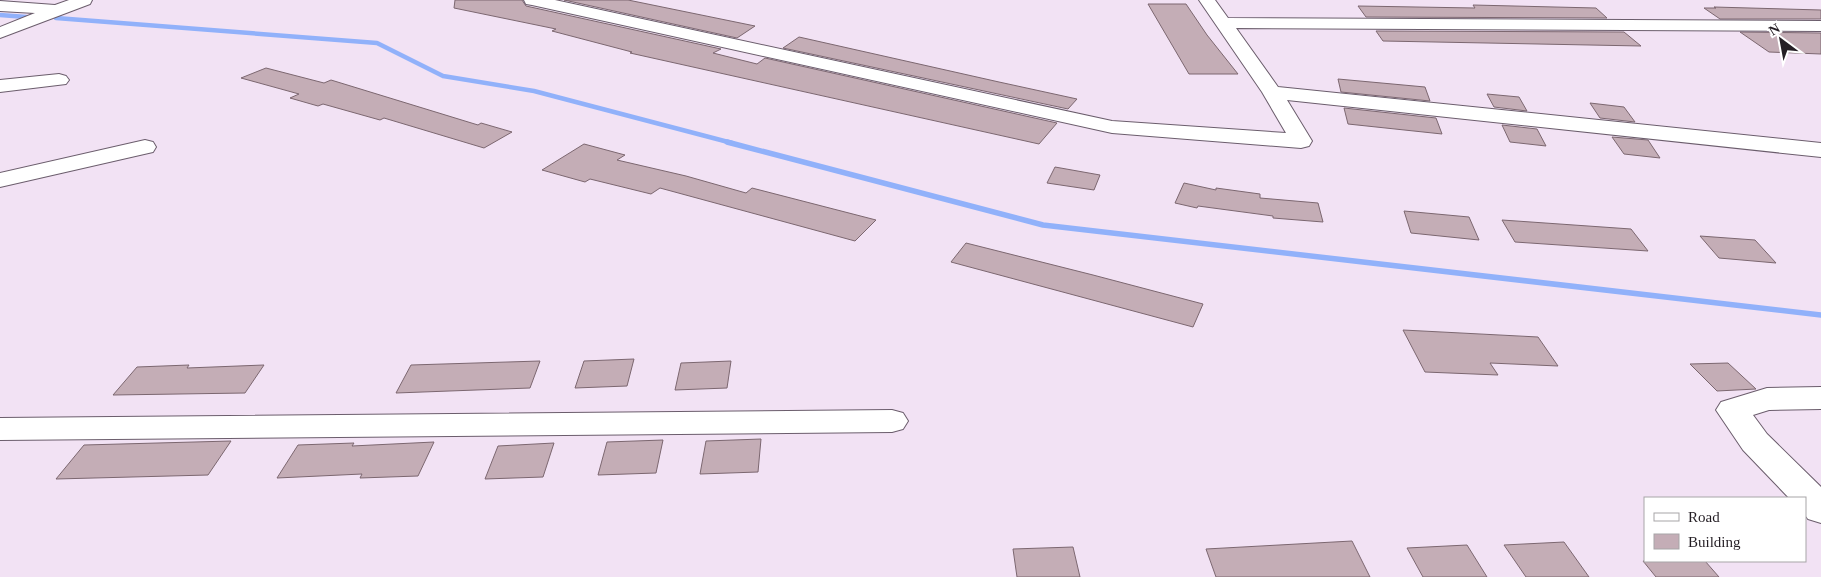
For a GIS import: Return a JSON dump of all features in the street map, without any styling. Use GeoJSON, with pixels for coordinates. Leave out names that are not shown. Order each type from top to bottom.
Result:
{"type":"FeatureCollection","features":[{"type":"Feature","properties":{"kind":"street"},"geometry":{"type":"LineString","coordinates":[[0,33],[84,0]]}},
{"type":"Feature","properties":{"kind":"street"},"geometry":{"type":"LineString","coordinates":[[532,0],[1112,127],[1301,141],[1272,92],[1207,0]]}},
{"type":"Feature","properties":{"kind":"street"},"geometry":{"type":"LineString","coordinates":[[0,6],[61,9]]}},
{"type":"Feature","properties":{"kind":"street"},"geometry":{"type":"LineString","coordinates":[[1223,23],[1821,26]]}},
{"type":"Feature","properties":{"kind":"street"},"geometry":{"type":"LineString","coordinates":[[0,86],[59,80]]}},
{"type":"Feature","properties":{"kind":"street"},"geometry":{"type":"LineString","coordinates":[[1272,92],[1821,150]]}},
{"type":"Feature","properties":{"kind":"street"},"geometry":{"type":"LineString","coordinates":[[0,180],[146,147]]}},
{"type":"Feature","properties":{"kind":"street"},"geometry":{"type":"LineString","coordinates":[[1821,398],[1767,399],[1732,410],[1755,442],[1821,508]]}},
{"type":"Feature","properties":{"kind":"street"},"geometry":{"type":"LineString","coordinates":[[0,429],[892,420]]}},
{"type":"Feature","properties":{"kind":"building"},"geometry":{"type":"Polygon","coordinates":[[[455,0],[522,0],[526,6],[721,49],[713,53],[757,64],[765,58],[1057,123],[1039,144],[630,53],[632,52],[552,31],[556,29],[454,8],[455,0]]]}},
{"type":"Feature","properties":{"kind":"building"},"geometry":{"type":"Polygon","coordinates":[[[564,0],[628,0],[755,26],[737,38],[564,0]]]}},
{"type":"Feature","properties":{"kind":"building"},"geometry":{"type":"Polygon","coordinates":[[[1148,4],[1186,4],[1207,35],[1238,74],[1189,74],[1148,4]]]}},
{"type":"Feature","properties":{"kind":"building"},"geometry":{"type":"Polygon","coordinates":[[[1473,5],[1596,8],[1607,18],[1366,17],[1358,6],[1475,8],[1473,5]]]}},
{"type":"Feature","properties":{"kind":"building"},"geometry":{"type":"Polygon","coordinates":[[[1714,7],[1821,10],[1821,19],[1720,19],[1704,8],[1716,8],[1714,7]]]}},
{"type":"Feature","properties":{"kind":"building"},"geometry":{"type":"Polygon","coordinates":[[[1376,31],[1624,32],[1641,46],[1383,41],[1376,31]]]}},
{"type":"Feature","properties":{"kind":"building"},"geometry":{"type":"Polygon","coordinates":[[[1740,32],[1821,33],[1821,54],[1769,52],[1740,32]]]}},
{"type":"Feature","properties":{"kind":"building"},"geometry":{"type":"Polygon","coordinates":[[[799,37],[1077,99],[1068,109],[783,48],[799,37]]]}},
{"type":"Feature","properties":{"kind":"building"},"geometry":{"type":"Polygon","coordinates":[[[266,68],[324,83],[331,80],[478,125],[481,123],[512,132],[484,148],[384,118],[380,120],[323,104],[318,106],[290,98],[299,94],[241,78],[266,68]]]}},
{"type":"Feature","properties":{"kind":"building"},"geometry":{"type":"Polygon","coordinates":[[[1338,79],[1425,87],[1430,101],[1341,92],[1338,79]]]}},
{"type":"Feature","properties":{"kind":"building"},"geometry":{"type":"Polygon","coordinates":[[[1487,94],[1519,97],[1527,111],[1494,107],[1487,94]]]}},
{"type":"Feature","properties":{"kind":"building"},"geometry":{"type":"Polygon","coordinates":[[[1590,103],[1624,107],[1635,122],[1600,118],[1590,103]]]}},
{"type":"Feature","properties":{"kind":"building"},"geometry":{"type":"Polygon","coordinates":[[[1344,108],[1436,118],[1442,134],[1348,124],[1344,108]]]}},
{"type":"Feature","properties":{"kind":"building"},"geometry":{"type":"Polygon","coordinates":[[[1502,125],[1537,129],[1546,146],[1510,142],[1502,125]]]}},
{"type":"Feature","properties":{"kind":"building"},"geometry":{"type":"Polygon","coordinates":[[[1612,137],[1648,140],[1660,158],[1624,154],[1612,137]]]}},
{"type":"Feature","properties":{"kind":"building"},"geometry":{"type":"Polygon","coordinates":[[[584,144],[625,155],[617,160],[686,176],[746,193],[752,188],[876,220],[855,241],[660,188],[651,194],[590,179],[585,182],[542,170],[584,144]]]}},
{"type":"Feature","properties":{"kind":"building"},"geometry":{"type":"Polygon","coordinates":[[[1055,167],[1100,175],[1094,190],[1047,183],[1055,167]]]}},
{"type":"Feature","properties":{"kind":"building"},"geometry":{"type":"Polygon","coordinates":[[[1184,183],[1216,190],[1216,188],[1260,194],[1260,198],[1318,203],[1323,222],[1273,218],[1273,216],[1198,206],[1197,208],[1175,203],[1184,183]]]}},
{"type":"Feature","properties":{"kind":"building"},"geometry":{"type":"Polygon","coordinates":[[[1404,211],[1469,217],[1479,240],[1411,233],[1404,211]]]}},
{"type":"Feature","properties":{"kind":"building"},"geometry":{"type":"Polygon","coordinates":[[[1502,220],[1631,229],[1648,251],[1515,242],[1502,220]]]}},
{"type":"Feature","properties":{"kind":"building"},"geometry":{"type":"Polygon","coordinates":[[[1700,236],[1755,240],[1776,263],[1719,258],[1700,236]]]}},
{"type":"Feature","properties":{"kind":"building"},"geometry":{"type":"Polygon","coordinates":[[[966,243],[1203,304],[1193,327],[951,262],[966,243]]]}},
{"type":"Feature","properties":{"kind":"building"},"geometry":{"type":"Polygon","coordinates":[[[1403,330],[1538,337],[1558,366],[1490,363],[1498,375],[1425,372],[1403,330]]]}},
{"type":"Feature","properties":{"kind":"building"},"geometry":{"type":"Polygon","coordinates":[[[634,359],[627,386],[575,388],[584,361],[634,359]]]}},
{"type":"Feature","properties":{"kind":"building"},"geometry":{"type":"Polygon","coordinates":[[[540,361],[530,388],[396,393],[411,365],[540,361]]]}},
{"type":"Feature","properties":{"kind":"building"},"geometry":{"type":"Polygon","coordinates":[[[731,361],[727,388],[675,390],[681,363],[731,361]]]}},
{"type":"Feature","properties":{"kind":"building"},"geometry":{"type":"Polygon","coordinates":[[[1728,363],[1756,389],[1717,391],[1690,364],[1728,363]]]}},
{"type":"Feature","properties":{"kind":"building"},"geometry":{"type":"Polygon","coordinates":[[[189,365],[187,368],[264,365],[245,393],[113,395],[137,367],[189,365]]]}},
{"type":"Feature","properties":{"kind":"building"},"geometry":{"type":"Polygon","coordinates":[[[761,439],[758,472],[700,474],[706,441],[761,439]]]}},
{"type":"Feature","properties":{"kind":"building"},"geometry":{"type":"Polygon","coordinates":[[[663,440],[656,473],[598,475],[607,442],[663,440]]]}},
{"type":"Feature","properties":{"kind":"building"},"geometry":{"type":"Polygon","coordinates":[[[231,441],[208,475],[56,479],[84,445],[231,441]]]}},
{"type":"Feature","properties":{"kind":"building"},"geometry":{"type":"Polygon","coordinates":[[[434,442],[418,476],[360,478],[362,474],[277,478],[298,445],[354,443],[352,446],[434,442]]]}},
{"type":"Feature","properties":{"kind":"building"},"geometry":{"type":"Polygon","coordinates":[[[554,443],[543,477],[485,479],[498,446],[554,443]]]}},
{"type":"Feature","properties":{"kind":"building"},"geometry":{"type":"Polygon","coordinates":[[[1352,541],[1370,577],[1216,577],[1206,549],[1352,541]]]}},
{"type":"Feature","properties":{"kind":"building"},"geometry":{"type":"Polygon","coordinates":[[[1564,542],[1589,577],[1526,577],[1504,545],[1564,542]]]}},
{"type":"Feature","properties":{"kind":"building"},"geometry":{"type":"Polygon","coordinates":[[[1467,545],[1487,577],[1423,577],[1407,548],[1467,545]]]}},
{"type":"Feature","properties":{"kind":"building"},"geometry":{"type":"Polygon","coordinates":[[[1073,547],[1080,577],[1017,577],[1013,549],[1073,547]]]}},
{"type":"Feature","properties":{"kind":"building"},"geometry":{"type":"Polygon","coordinates":[[[1643,561],[1706,562],[1719,577],[1656,577],[1643,561]]]}},
{"type":"Feature","properties":{"kind":"waterway"},"geometry":{"type":"LineString","coordinates":[[0,15],[26,17]]}},
{"type":"Feature","properties":{"kind":"waterway"},"geometry":{"type":"LineString","coordinates":[[56,18],[377,43],[443,76],[534,91],[732,143]]}},
{"type":"Feature","properties":{"kind":"waterway"},"geometry":{"type":"LineString","coordinates":[[727,142],[1043,225],[1821,315]]}}]}
